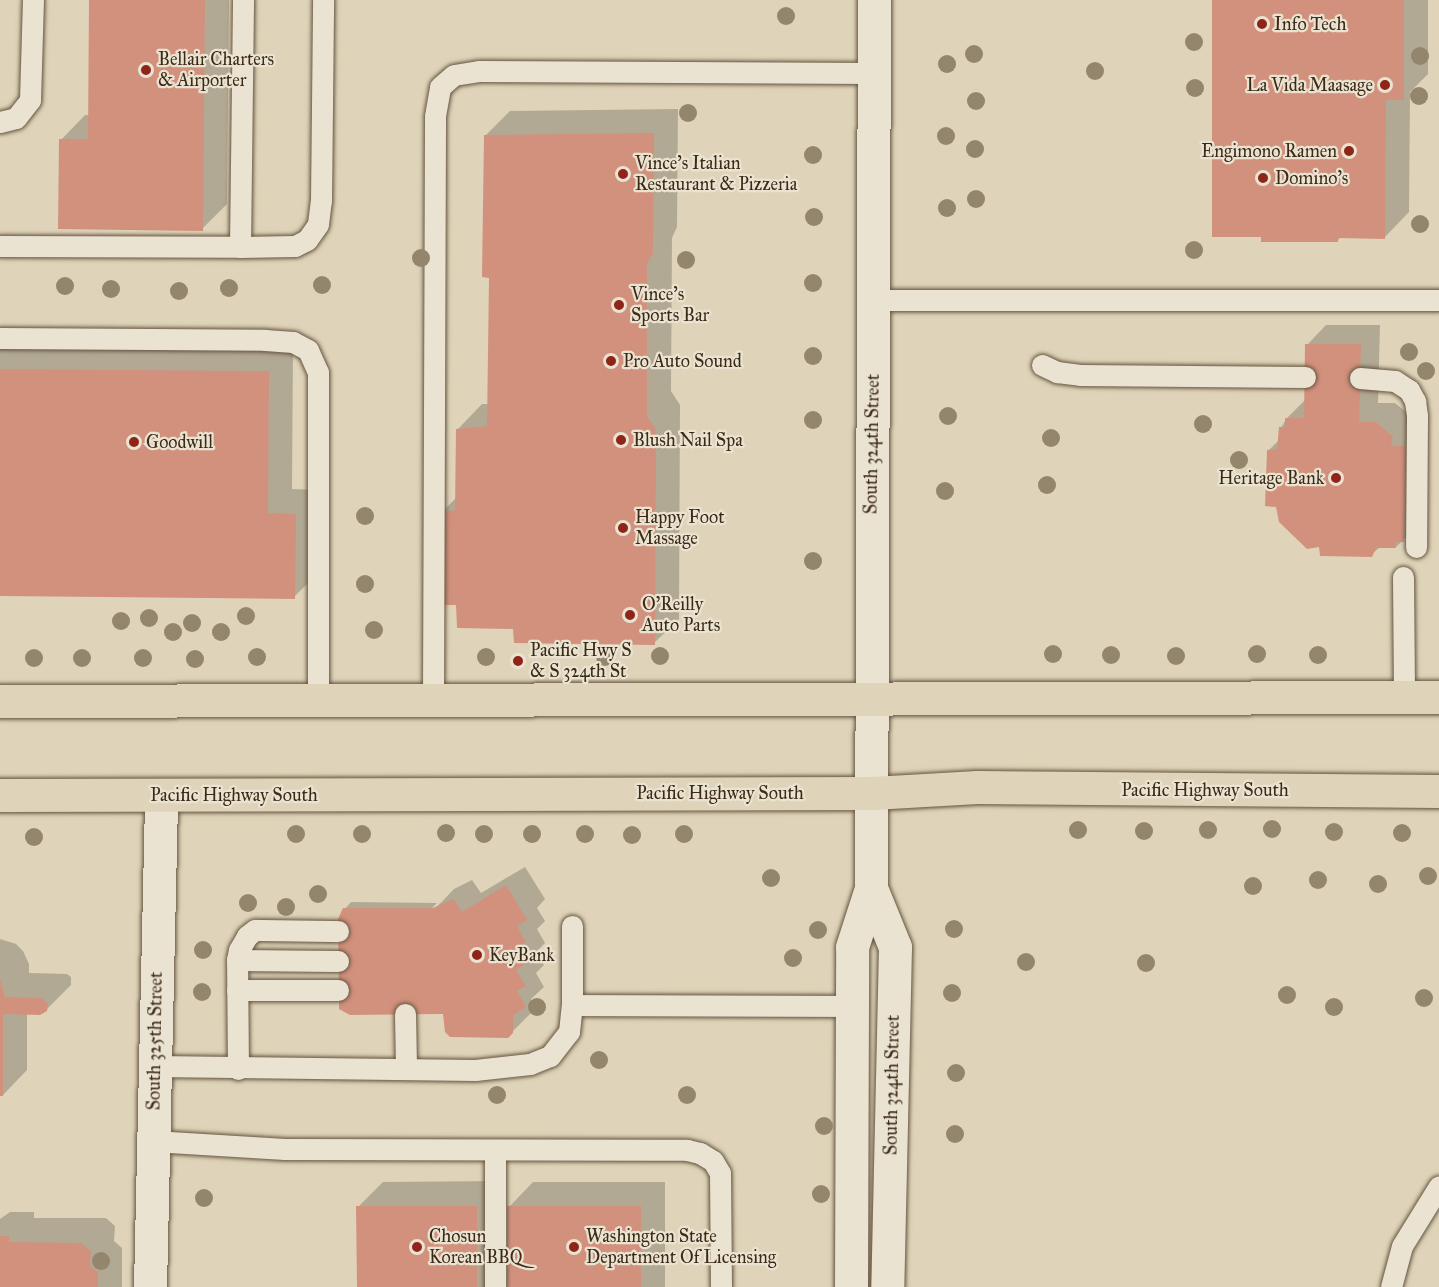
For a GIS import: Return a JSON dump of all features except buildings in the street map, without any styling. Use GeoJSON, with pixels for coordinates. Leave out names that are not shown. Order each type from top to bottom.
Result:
{"type":"FeatureCollection","features":[{"type":"Feature","properties":{"kind":"main road"},"geometry":{"type":"LineString","coordinates":[[0,700],[1439,697]]}},
{"type":"Feature","properties":{"kind":"main road","name":"Pacific Highway South"},"geometry":{"type":"LineString","coordinates":[[0,795],[872,793],[977,787],[1439,790]]}},
{"type":"Feature","properties":{"kind":"street","name":"South 324th Street"},"geometry":{"type":"LineString","coordinates":[[852,1287],[852,947],[871,888],[874,0]]}},
{"type":"Feature","properties":{"kind":"street","name":"South 325th Street"},"geometry":{"type":"LineString","coordinates":[[150,1287],[161,795]]}},
{"type":"Feature","properties":{"kind":"street","name":"South 324th Street"},"geometry":{"type":"LineString","coordinates":[[871,888],[895,947],[887,1287]]}},
{"type":"Feature","properties":{"kind":"lane"},"geometry":{"type":"LineString","coordinates":[[0,122],[16,118],[30,100],[33,0]]}},
{"type":"Feature","properties":{"kind":"lane"},"geometry":{"type":"LineString","coordinates":[[240,248],[243,0]]}},
{"type":"Feature","properties":{"kind":"lane"},"geometry":{"type":"LineString","coordinates":[[0,246],[240,248],[295,246],[310,238],[318,224],[321,201],[323,0]]}},
{"type":"Feature","properties":{"kind":"lane"},"geometry":{"type":"LineString","coordinates":[[433,698],[435,116],[440,87],[454,75],[480,71],[874,73]]}},
{"type":"Feature","properties":{"kind":"lane"},"geometry":{"type":"LineString","coordinates":[[873,300],[1439,300]]}},
{"type":"Feature","properties":{"kind":"lane"},"geometry":{"type":"LineString","coordinates":[[0,338],[265,340],[293,342],[308,350],[318,372],[318,698]]}},
{"type":"Feature","properties":{"kind":"lane"},"geometry":{"type":"LineString","coordinates":[[1042,364],[1071,375],[1305,377]]}},
{"type":"Feature","properties":{"kind":"lane"},"geometry":{"type":"LineString","coordinates":[[1360,378],[1395,381],[1408,390],[1415,401],[1418,416],[1416,547]]}},
{"type":"Feature","properties":{"kind":"lane"},"geometry":{"type":"LineString","coordinates":[[1403,578],[1404,697]]}},
{"type":"Feature","properties":{"kind":"lane"},"geometry":{"type":"LineString","coordinates":[[154,1066],[238,1069],[475,1070],[530,1064],[550,1056],[566,1039],[572,1005],[572,926]]}},
{"type":"Feature","properties":{"kind":"lane"},"geometry":{"type":"LineString","coordinates":[[238,1069],[237,960],[242,944],[255,930],[338,931]]}},
{"type":"Feature","properties":{"kind":"lane"},"geometry":{"type":"LineString","coordinates":[[237,960],[338,961]]}},
{"type":"Feature","properties":{"kind":"lane"},"geometry":{"type":"LineString","coordinates":[[237,990],[338,990]]}},
{"type":"Feature","properties":{"kind":"lane"},"geometry":{"type":"LineString","coordinates":[[572,1005],[852,1006]]}},
{"type":"Feature","properties":{"kind":"lane"},"geometry":{"type":"LineString","coordinates":[[405,1014],[406,1068]]}},
{"type":"Feature","properties":{"kind":"lane"},"geometry":{"type":"LineString","coordinates":[[153,1141],[285,1149],[687,1150],[707,1156],[718,1167],[722,1189],[721,1287]]}},
{"type":"Feature","properties":{"kind":"lane"},"geometry":{"type":"LineString","coordinates":[[495,1150],[495,1287]]}},
{"type":"Feature","properties":{"kind":"lane"},"geometry":{"type":"LineString","coordinates":[[1391,1287],[1402,1246],[1439,1186]]}},
{"type":"Feature","properties":{"kind":"place","name":"Info Tech"},"geometry":{"type":"Point","coordinates":[1262,24]}},
{"type":"Feature","properties":{"kind":"place","name":"Bellair Charters & Airporter"},"geometry":{"type":"Point","coordinates":[146,70]}},
{"type":"Feature","properties":{"kind":"place","name":"La Vida Maasage"},"geometry":{"type":"Point","coordinates":[1385,85]}},
{"type":"Feature","properties":{"kind":"place","name":"Engimono Ramen"},"geometry":{"type":"Point","coordinates":[1349,151]}},
{"type":"Feature","properties":{"kind":"place","name":"Vince's Italian Restaurant & Pizzeria"},"geometry":{"type":"Point","coordinates":[623,174]}},
{"type":"Feature","properties":{"kind":"place","name":"Domino's"},"geometry":{"type":"Point","coordinates":[1263,178]}},
{"type":"Feature","properties":{"kind":"place","name":"Vince's Sports Bar"},"geometry":{"type":"Point","coordinates":[619,305]}},
{"type":"Feature","properties":{"kind":"place","name":"Pro Auto Sound"},"geometry":{"type":"Point","coordinates":[611,361]}},
{"type":"Feature","properties":{"kind":"place","name":"Blush Nail Spa"},"geometry":{"type":"Point","coordinates":[621,440]}},
{"type":"Feature","properties":{"kind":"place","name":"Goodwill"},"geometry":{"type":"Point","coordinates":[134,442]}},
{"type":"Feature","properties":{"kind":"place","name":"Heritage Bank"},"geometry":{"type":"Point","coordinates":[1336,478]}},
{"type":"Feature","properties":{"kind":"place","name":"Happy Foot Massage"},"geometry":{"type":"Point","coordinates":[623,528]}},
{"type":"Feature","properties":{"kind":"place","name":"O'Reilly Auto Parts"},"geometry":{"type":"Point","coordinates":[630,615]}},
{"type":"Feature","properties":{"kind":"place","name":"Pacific Hwy S & S 324th St"},"geometry":{"type":"Point","coordinates":[518,661]}},
{"type":"Feature","properties":{"kind":"place","name":"KeyBank"},"geometry":{"type":"Point","coordinates":[477,955]}},
{"type":"Feature","properties":{"kind":"place","name":"Chosun Korean BBQ"},"geometry":{"type":"Point","coordinates":[417,1247]}},
{"type":"Feature","properties":{"kind":"place","name":"Washington State Department Of Licensing"},"geometry":{"type":"Point","coordinates":[574,1247]}}]}
